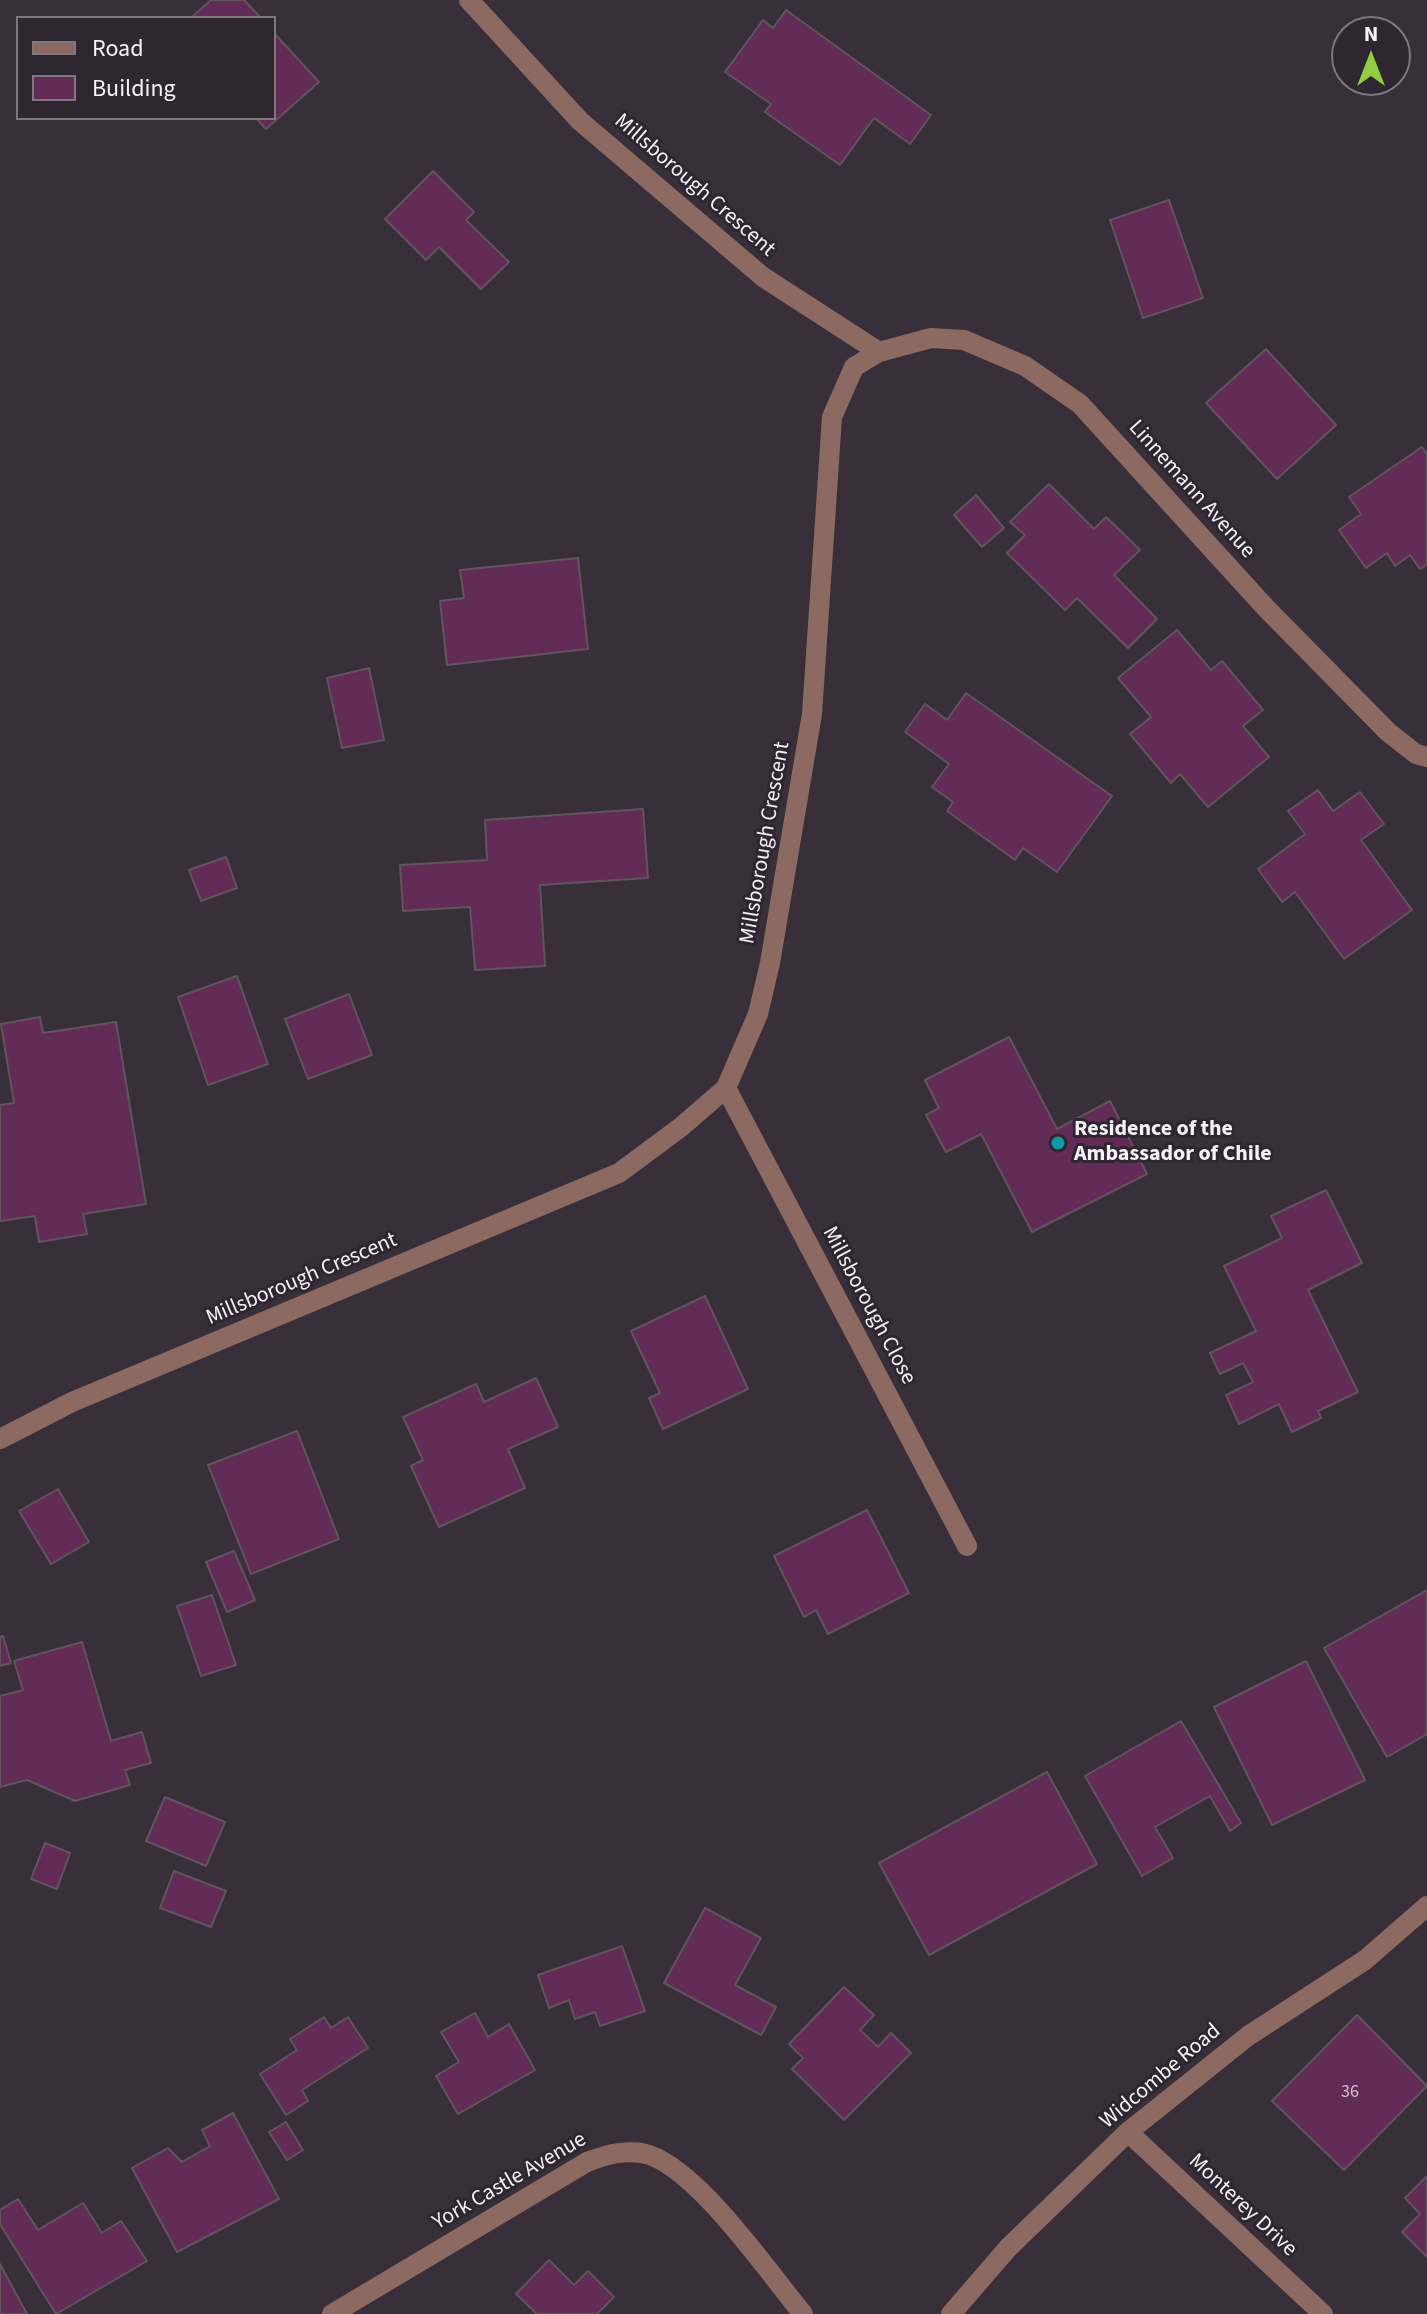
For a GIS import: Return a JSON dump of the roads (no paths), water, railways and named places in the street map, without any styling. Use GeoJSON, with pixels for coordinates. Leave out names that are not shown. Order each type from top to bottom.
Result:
{"type":"FeatureCollection","features":[{"type":"Feature","properties":{"kind":"street","name":"Millsborough Crescent"},"geometry":{"type":"LineString","coordinates":[[0,1439],[72,1402],[619,1173],[681,1127],[726,1088],[758,1014],[770,963],[812,714],[832,417],[854,367],[879,352],[763,277],[580,121],[469,0]]}},
{"type":"Feature","properties":{"kind":"street","name":"Linnemann Avenue"},"geometry":{"type":"LineString","coordinates":[[879,352],[931,338],[964,340],[1025,366],[1080,404],[1265,607],[1388,732],[1416,754],[1427,757]]}},
{"type":"Feature","properties":{"kind":"street","name":"Millsborough Close"},"geometry":{"type":"LineString","coordinates":[[726,1088],[967,1546]]}},
{"type":"Feature","properties":{"kind":"street","name":"Widcombe Road"},"geometry":{"type":"LineString","coordinates":[[951,2314],[1008,2248],[1128,2132],[1248,2036],[1365,1960],[1427,1906]]}},
{"type":"Feature","properties":{"kind":"street","name":"Monterey Drive"},"geometry":{"type":"LineString","coordinates":[[1128,2132],[1323,2314]]}},
{"type":"Feature","properties":{"kind":"street","name":"York Castle Avenue"},"geometry":{"type":"LineString","coordinates":[[332,2314],[587,2162],[617,2152],[644,2154],[674,2165],[698,2188],[803,2314]]}},
{"type":"Feature","properties":{"kind":"place","name":"Residence of the Ambassador of Chile"},"geometry":{"type":"Point","coordinates":[1058,1143]}}]}
